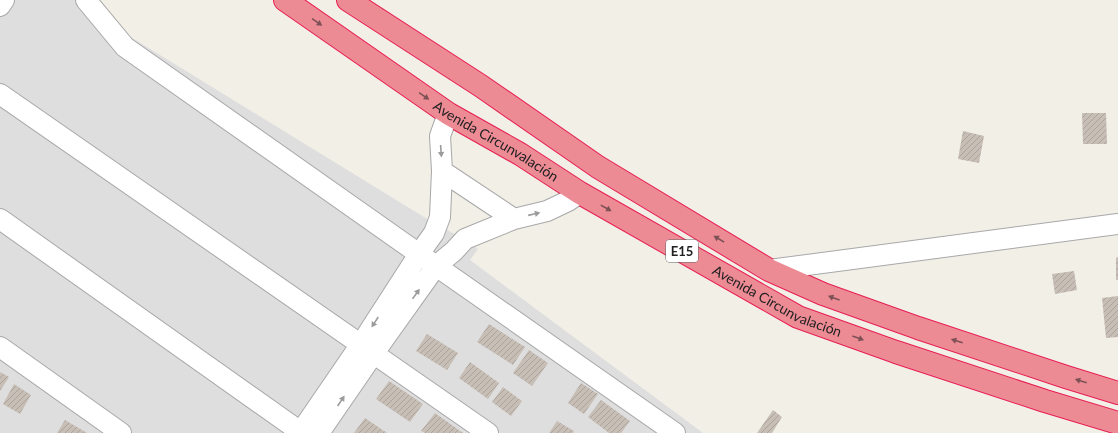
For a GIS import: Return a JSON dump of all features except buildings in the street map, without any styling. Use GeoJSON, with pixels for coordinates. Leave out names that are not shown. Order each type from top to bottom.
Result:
{"type":"FeatureCollection","features":[{"type":"Feature","properties":{"kind":"highway","name":"Avenida Circunvalación"},"geometry":{"type":"LineString","coordinates":[[285,0],[449,114],[520,154],[580,193],[798,317],[903,354],[1118,423]]}},
{"type":"Feature","properties":{"kind":"highway","name":"Avenida Circunvalación"},"geometry":{"type":"LineString","coordinates":[[348,0],[481,86],[598,167],[769,270],[823,294],[918,328],[1066,377],[1118,392]]}},
{"type":"Feature","properties":{"kind":"street"},"geometry":{"type":"LineString","coordinates":[[0,6],[4,0]]}},
{"type":"Feature","properties":{"kind":"street"},"geometry":{"type":"LineString","coordinates":[[86,0],[125,47],[675,433]]}},
{"type":"Feature","properties":{"kind":"street"},"geometry":{"type":"LineString","coordinates":[[0,94],[488,433]]}},
{"type":"Feature","properties":{"kind":"street"},"geometry":{"type":"LineString","coordinates":[[367,348],[419,254],[434,233],[440,218],[442,171],[440,136],[444,122],[449,114]]}},
{"type":"Feature","properties":{"kind":"street"},"geometry":{"type":"LineString","coordinates":[[442,171],[514,219]]}},
{"type":"Feature","properties":{"kind":"street"},"geometry":{"type":"LineString","coordinates":[[0,219],[306,433],[367,348],[436,266],[465,240],[514,219],[546,211],[568,201],[580,193]]}},
{"type":"Feature","properties":{"kind":"street"},"geometry":{"type":"LineString","coordinates":[[769,270],[1118,224]]}},
{"type":"Feature","properties":{"kind":"street"},"geometry":{"type":"LineString","coordinates":[[0,347],[121,433]]}},
{"type":"Feature","properties":{"kind":"shaded area"},"geometry":{"type":"Polygon","coordinates":[[[0,0],[96,0],[129,36],[437,225],[465,239],[478,249],[470,260],[703,433],[0,433],[0,0]]]}}]}
